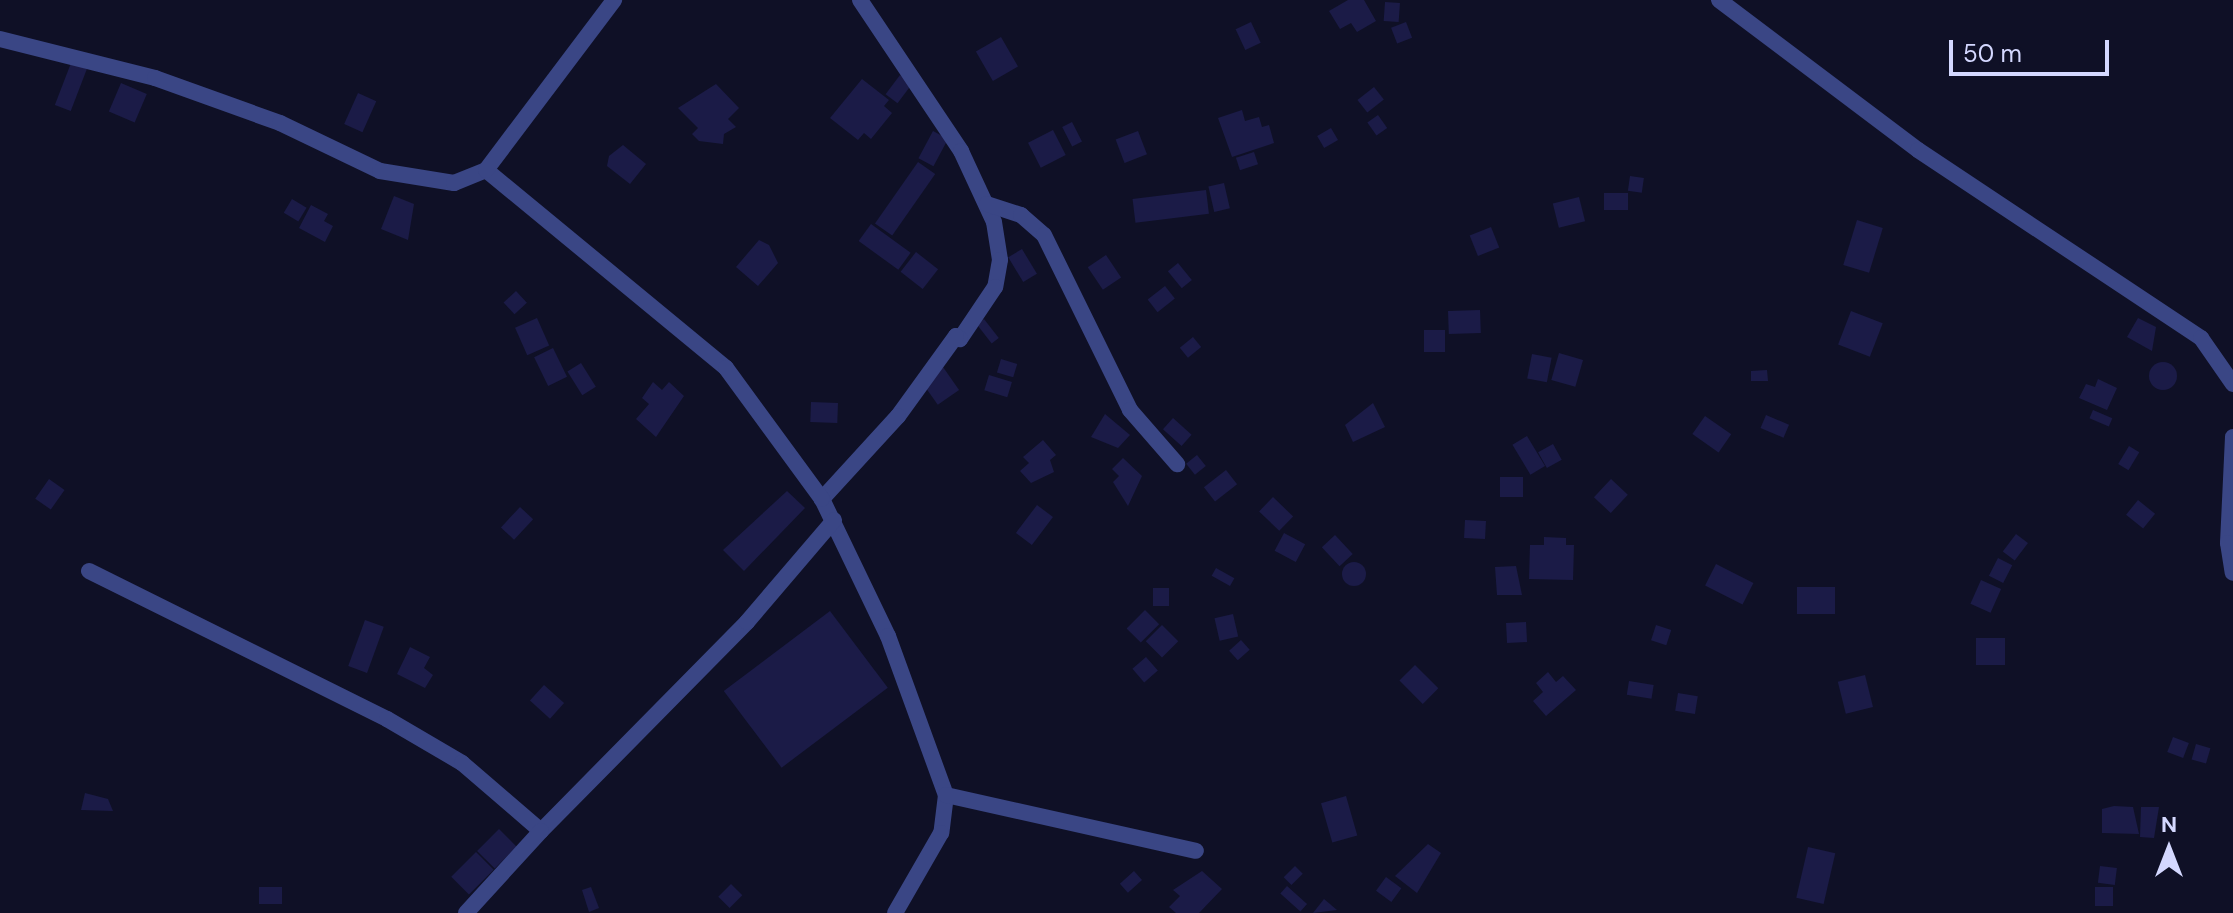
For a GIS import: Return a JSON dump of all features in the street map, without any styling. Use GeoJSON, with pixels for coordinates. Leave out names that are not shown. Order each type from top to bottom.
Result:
{"type":"FeatureCollection","features":[{"type":"Feature","properties":{"kind":"street"},"geometry":{"type":"LineString","coordinates":[[0,39],[155,78],[280,123],[380,171],[454,183],[486,170],[614,0]]}},
{"type":"Feature","properties":{"kind":"street"},"geometry":{"type":"LineString","coordinates":[[822,499],[898,416],[995,287],[999,245],[987,204],[961,151],[860,0]]}},
{"type":"Feature","properties":{"kind":"street"},"geometry":{"type":"LineString","coordinates":[[1719,0],[1918,150],[2201,338],[2233,384]]}},
{"type":"Feature","properties":{"kind":"street"},"geometry":{"type":"LineString","coordinates":[[486,170],[726,368],[834,520],[897,657],[946,795],[941,833],[895,913]]}},
{"type":"Feature","properties":{"kind":"street"},"geometry":{"type":"LineString","coordinates":[[987,204],[1021,215],[1044,235],[1130,410],[1177,464]]}},
{"type":"Feature","properties":{"kind":"street"},"geometry":{"type":"LineString","coordinates":[[2233,437],[2228,543],[2233,573]]}},
{"type":"Feature","properties":{"kind":"street"},"geometry":{"type":"LineString","coordinates":[[466,913],[541,831],[747,622],[834,520]]}},
{"type":"Feature","properties":{"kind":"street"},"geometry":{"type":"LineString","coordinates":[[89,571],[387,719],[462,763],[541,831]]}},
{"type":"Feature","properties":{"kind":"street"},"geometry":{"type":"LineString","coordinates":[[946,795],[1196,851]]}},
{"type":"Feature","properties":{"kind":"building"},"geometry":{"type":"Polygon","coordinates":[[[1348,0],[1364,0],[1376,21],[1357,32],[1351,23],[1340,29],[1329,11],[1348,0]]]}},
{"type":"Feature","properties":{"kind":"building"},"geometry":{"type":"Polygon","coordinates":[[[1385,2],[1400,3],[1399,22],[1384,21],[1385,2]]]}},
{"type":"Feature","properties":{"kind":"building"},"geometry":{"type":"Polygon","coordinates":[[[1251,22],[1261,43],[1245,50],[1236,29],[1251,22]]]}},
{"type":"Feature","properties":{"kind":"building"},"geometry":{"type":"Polygon","coordinates":[[[1406,22],[1412,38],[1397,44],[1391,28],[1406,22]]]}},
{"type":"Feature","properties":{"kind":"building"},"geometry":{"type":"Polygon","coordinates":[[[1001,37],[1018,66],[993,81],[976,52],[1001,37]]]}},
{"type":"Feature","properties":{"kind":"building"},"geometry":{"type":"Polygon","coordinates":[[[71,63],[87,69],[71,111],[55,105],[71,63]]]}},
{"type":"Feature","properties":{"kind":"building"},"geometry":{"type":"Polygon","coordinates":[[[900,75],[912,84],[898,103],[886,94],[900,75]]]}},
{"type":"Feature","properties":{"kind":"building"},"geometry":{"type":"Polygon","coordinates":[[[862,79],[889,100],[884,106],[892,113],[871,139],[864,133],[858,140],[830,118],[862,79]]]}},
{"type":"Feature","properties":{"kind":"building"},"geometry":{"type":"Polygon","coordinates":[[[121,83],[147,94],[135,122],[109,112],[121,83]]]}},
{"type":"Feature","properties":{"kind":"building"},"geometry":{"type":"Polygon","coordinates":[[[716,84],[739,108],[728,119],[736,127],[724,134],[723,144],[699,141],[692,134],[698,128],[678,108],[716,84]]]}},
{"type":"Feature","properties":{"kind":"building"},"geometry":{"type":"Polygon","coordinates":[[[1374,87],[1384,100],[1367,113],[1357,100],[1374,87]]]}},
{"type":"Feature","properties":{"kind":"building"},"geometry":{"type":"Polygon","coordinates":[[[358,93],[376,101],[362,132],[344,124],[358,93]]]}},
{"type":"Feature","properties":{"kind":"building"},"geometry":{"type":"Polygon","coordinates":[[[1242,110],[1245,121],[1259,117],[1262,127],[1269,125],[1274,143],[1232,157],[1218,118],[1242,110]]]}},
{"type":"Feature","properties":{"kind":"building"},"geometry":{"type":"Polygon","coordinates":[[[1378,115],[1387,128],[1377,136],[1367,122],[1378,115]]]}},
{"type":"Feature","properties":{"kind":"building"},"geometry":{"type":"Polygon","coordinates":[[[1072,122],[1082,142],[1072,147],[1062,127],[1072,122]]]}},
{"type":"Feature","properties":{"kind":"building"},"geometry":{"type":"Polygon","coordinates":[[[1331,128],[1338,140],[1324,148],[1317,136],[1331,128]]]}},
{"type":"Feature","properties":{"kind":"building"},"geometry":{"type":"Polygon","coordinates":[[[1053,130],[1066,155],[1041,168],[1028,143],[1053,130]]]}},
{"type":"Feature","properties":{"kind":"building"},"geometry":{"type":"Polygon","coordinates":[[[933,131],[948,139],[933,166],[918,158],[933,131]]]}},
{"type":"Feature","properties":{"kind":"building"},"geometry":{"type":"Polygon","coordinates":[[[1138,131],[1147,154],[1125,163],[1116,140],[1138,131]]]}},
{"type":"Feature","properties":{"kind":"building"},"geometry":{"type":"Polygon","coordinates":[[[623,145],[646,164],[630,184],[607,166],[609,156],[623,145]]]}},
{"type":"Feature","properties":{"kind":"building"},"geometry":{"type":"Polygon","coordinates":[[[1254,152],[1258,164],[1240,170],[1236,158],[1254,152]]]}},
{"type":"Feature","properties":{"kind":"building"},"geometry":{"type":"Polygon","coordinates":[[[918,162],[935,174],[892,235],[875,223],[918,162]]]}},
{"type":"Feature","properties":{"kind":"building"},"geometry":{"type":"Polygon","coordinates":[[[1630,176],[1644,178],[1642,193],[1628,191],[1630,176]]]}},
{"type":"Feature","properties":{"kind":"building"},"geometry":{"type":"Polygon","coordinates":[[[1224,183],[1230,208],[1214,212],[1208,187],[1224,183]]]}},
{"type":"Feature","properties":{"kind":"building"},"geometry":{"type":"Polygon","coordinates":[[[1206,190],[1209,214],[1135,223],[1133,199],[1206,190]]]}},
{"type":"Feature","properties":{"kind":"building"},"geometry":{"type":"Polygon","coordinates":[[[1604,193],[1628,193],[1628,210],[1604,210],[1604,193]]]}},
{"type":"Feature","properties":{"kind":"building"},"geometry":{"type":"Polygon","coordinates":[[[394,196],[414,204],[408,240],[381,229],[394,196]]]}},
{"type":"Feature","properties":{"kind":"building"},"geometry":{"type":"Polygon","coordinates":[[[1579,197],[1585,221],[1559,228],[1553,204],[1579,197]]]}},
{"type":"Feature","properties":{"kind":"building"},"geometry":{"type":"Polygon","coordinates":[[[292,199],[307,208],[298,221],[284,213],[292,199]]]}},
{"type":"Feature","properties":{"kind":"building"},"geometry":{"type":"Polygon","coordinates":[[[311,205],[328,214],[324,221],[333,226],[325,242],[299,228],[311,205]]]}},
{"type":"Feature","properties":{"kind":"building"},"geometry":{"type":"Polygon","coordinates":[[[1857,220],[1883,228],[1869,273],[1843,265],[1857,220]]]}},
{"type":"Feature","properties":{"kind":"building"},"geometry":{"type":"Polygon","coordinates":[[[871,224],[911,253],[898,270],[859,241],[871,224]]]}},
{"type":"Feature","properties":{"kind":"building"},"geometry":{"type":"Polygon","coordinates":[[[1491,227],[1499,247],[1478,256],[1470,236],[1491,227]]]}},
{"type":"Feature","properties":{"kind":"building"},"geometry":{"type":"Polygon","coordinates":[[[759,240],[769,245],[778,263],[758,286],[736,267],[759,240]]]}},
{"type":"Feature","properties":{"kind":"building"},"geometry":{"type":"Polygon","coordinates":[[[1022,249],[1037,274],[1023,282],[1008,257],[1022,249]]]}},
{"type":"Feature","properties":{"kind":"building"},"geometry":{"type":"Polygon","coordinates":[[[916,252],[938,269],[923,289],[901,272],[916,252]]]}},
{"type":"Feature","properties":{"kind":"building"},"geometry":{"type":"Polygon","coordinates":[[[1106,255],[1121,277],[1103,290],[1088,267],[1106,255]]]}},
{"type":"Feature","properties":{"kind":"building"},"geometry":{"type":"Polygon","coordinates":[[[1178,263],[1192,280],[1182,288],[1168,271],[1178,263]]]}},
{"type":"Feature","properties":{"kind":"building"},"geometry":{"type":"Polygon","coordinates":[[[1165,286],[1175,299],[1158,312],[1148,300],[1165,286]]]}},
{"type":"Feature","properties":{"kind":"building"},"geometry":{"type":"Polygon","coordinates":[[[516,291],[527,303],[514,314],[504,303],[516,291]]]}},
{"type":"Feature","properties":{"kind":"building"},"geometry":{"type":"Polygon","coordinates":[[[1480,310],[1481,333],[1449,334],[1448,311],[1480,310]]]}},
{"type":"Feature","properties":{"kind":"building"},"geometry":{"type":"Polygon","coordinates":[[[1851,311],[1883,323],[1870,357],[1838,345],[1851,311]]]}},
{"type":"Feature","properties":{"kind":"building"},"geometry":{"type":"Polygon","coordinates":[[[537,318],[549,345],[527,355],[515,328],[537,318]]]}},
{"type":"Feature","properties":{"kind":"building"},"geometry":{"type":"Polygon","coordinates":[[[2138,318],[2156,327],[2152,351],[2127,337],[2138,318]]]}},
{"type":"Feature","properties":{"kind":"building"},"geometry":{"type":"Polygon","coordinates":[[[984,319],[999,338],[992,343],[977,325],[984,319]]]}},
{"type":"Feature","properties":{"kind":"building"},"geometry":{"type":"Polygon","coordinates":[[[1424,330],[1445,330],[1445,352],[1424,352],[1424,330]]]}},
{"type":"Feature","properties":{"kind":"building"},"geometry":{"type":"Polygon","coordinates":[[[1193,337],[1201,347],[1188,358],[1180,348],[1193,337]]]}},
{"type":"Feature","properties":{"kind":"building"},"geometry":{"type":"Polygon","coordinates":[[[553,348],[567,377],[548,386],[534,357],[553,348]]]}},
{"type":"Feature","properties":{"kind":"building"},"geometry":{"type":"Polygon","coordinates":[[[1559,353],[1583,360],[1575,387],[1551,380],[1559,353]]]}},
{"type":"Feature","properties":{"kind":"building"},"geometry":{"type":"Polygon","coordinates":[[[1532,354],[1552,358],[1547,382],[1527,379],[1532,354]]]}},
{"type":"Feature","properties":{"kind":"building"},"geometry":{"type":"Polygon","coordinates":[[[1001,359],[1017,364],[1013,377],[997,372],[1001,359]]]}},
{"type":"Feature","properties":{"kind":"building"},"geometry":{"type":"Polygon","coordinates":[[[2163,362],[2173,366],[2177,376],[2173,386],[2163,390],[2153,386],[2149,376],[2153,366],[2163,362]]]}},
{"type":"Feature","properties":{"kind":"building"},"geometry":{"type":"Polygon","coordinates":[[[581,363],[596,387],[582,395],[567,371],[581,363]]]}},
{"type":"Feature","properties":{"kind":"building"},"geometry":{"type":"Polygon","coordinates":[[[943,367],[959,390],[938,405],[922,382],[943,367]]]}},
{"type":"Feature","properties":{"kind":"building"},"geometry":{"type":"Polygon","coordinates":[[[1767,370],[1768,381],[1751,381],[1751,371],[1767,370]]]}},
{"type":"Feature","properties":{"kind":"building"},"geometry":{"type":"Polygon","coordinates":[[[989,375],[1012,382],[1007,397],[984,390],[989,375]]]}},
{"type":"Feature","properties":{"kind":"building"},"geometry":{"type":"Polygon","coordinates":[[[2098,379],[2117,388],[2107,410],[2079,398],[2086,384],[2095,387],[2098,379]]]}},
{"type":"Feature","properties":{"kind":"building"},"geometry":{"type":"Polygon","coordinates":[[[653,382],[662,390],[669,382],[684,396],[656,437],[636,419],[649,404],[642,398],[653,382]]]}},
{"type":"Feature","properties":{"kind":"building"},"geometry":{"type":"Polygon","coordinates":[[[811,402],[838,403],[837,423],[810,422],[811,402]]]}},
{"type":"Feature","properties":{"kind":"building"},"geometry":{"type":"Polygon","coordinates":[[[1373,403],[1385,427],[1353,442],[1345,425],[1373,403]]]}},
{"type":"Feature","properties":{"kind":"building"},"geometry":{"type":"Polygon","coordinates":[[[2093,410],[2112,418],[2109,426],[2089,418],[2093,410]]]}},
{"type":"Feature","properties":{"kind":"building"},"geometry":{"type":"Polygon","coordinates":[[[1105,414],[1130,435],[1118,448],[1091,437],[1105,414]]]}},
{"type":"Feature","properties":{"kind":"building"},"geometry":{"type":"Polygon","coordinates":[[[1766,415],[1789,425],[1784,438],[1761,428],[1766,415]]]}},
{"type":"Feature","properties":{"kind":"building"},"geometry":{"type":"Polygon","coordinates":[[[1705,416],[1731,434],[1719,452],[1692,434],[1705,416]]]}},
{"type":"Feature","properties":{"kind":"building"},"geometry":{"type":"Polygon","coordinates":[[[1173,418],[1192,435],[1182,446],[1163,429],[1173,418]]]}},
{"type":"Feature","properties":{"kind":"building"},"geometry":{"type":"Polygon","coordinates":[[[1527,436],[1545,466],[1530,475],[1512,445],[1527,436]]]}},
{"type":"Feature","properties":{"kind":"building"},"geometry":{"type":"Polygon","coordinates":[[[1043,440],[1056,455],[1050,460],[1054,472],[1031,483],[1020,471],[1029,463],[1023,457],[1043,440]]]}},
{"type":"Feature","properties":{"kind":"building"},"geometry":{"type":"Polygon","coordinates":[[[1553,444],[1562,460],[1547,468],[1538,452],[1553,444]]]}},
{"type":"Feature","properties":{"kind":"building"},"geometry":{"type":"Polygon","coordinates":[[[2129,446],[2139,452],[2128,470],[2118,464],[2129,446]]]}},
{"type":"Feature","properties":{"kind":"building"},"geometry":{"type":"Polygon","coordinates":[[[1197,455],[1206,466],[1195,475],[1186,464],[1197,455]]]}},
{"type":"Feature","properties":{"kind":"building"},"geometry":{"type":"Polygon","coordinates":[[[1123,458],[1142,476],[1128,506],[1113,482],[1119,476],[1112,469],[1123,458]]]}},
{"type":"Feature","properties":{"kind":"building"},"geometry":{"type":"Polygon","coordinates":[[[1226,470],[1237,484],[1215,501],[1204,487],[1226,470]]]}},
{"type":"Feature","properties":{"kind":"building"},"geometry":{"type":"Polygon","coordinates":[[[1500,477],[1523,477],[1523,497],[1500,497],[1500,477]]]}},
{"type":"Feature","properties":{"kind":"building"},"geometry":{"type":"Polygon","coordinates":[[[49,479],[65,490],[51,510],[35,499],[49,479]]]}},
{"type":"Feature","properties":{"kind":"building"},"geometry":{"type":"Polygon","coordinates":[[[1611,479],[1628,495],[1611,513],[1594,497],[1611,479]]]}},
{"type":"Feature","properties":{"kind":"building"},"geometry":{"type":"Polygon","coordinates":[[[787,491],[805,508],[744,571],[723,550],[787,491]]]}},
{"type":"Feature","properties":{"kind":"building"},"geometry":{"type":"Polygon","coordinates":[[[1273,497],[1293,516],[1279,531],[1259,511],[1273,497]]]}},
{"type":"Feature","properties":{"kind":"building"},"geometry":{"type":"Polygon","coordinates":[[[2138,500],[2155,514],[2143,529],[2126,515],[2138,500]]]}},
{"type":"Feature","properties":{"kind":"building"},"geometry":{"type":"Polygon","coordinates":[[[1037,505],[1053,517],[1032,545],[1016,533],[1037,505]]]}},
{"type":"Feature","properties":{"kind":"building"},"geometry":{"type":"Polygon","coordinates":[[[520,507],[533,519],[514,540],[501,527],[520,507]]]}},
{"type":"Feature","properties":{"kind":"building"},"geometry":{"type":"Polygon","coordinates":[[[1465,520],[1486,521],[1485,539],[1464,538],[1465,520]]]}},
{"type":"Feature","properties":{"kind":"building"},"geometry":{"type":"Polygon","coordinates":[[[1284,533],[1305,544],[1296,562],[1275,551],[1284,533]]]}},
{"type":"Feature","properties":{"kind":"building"},"geometry":{"type":"Polygon","coordinates":[[[2016,534],[2028,543],[2015,561],[2003,552],[2016,534]]]}},
{"type":"Feature","properties":{"kind":"building"},"geometry":{"type":"Polygon","coordinates":[[[1335,535],[1353,554],[1340,566],[1322,547],[1335,535]]]}},
{"type":"Feature","properties":{"kind":"building"},"geometry":{"type":"Polygon","coordinates":[[[1544,537],[1566,538],[1566,545],[1574,545],[1573,580],[1529,579],[1530,545],[1544,545],[1544,537]]]}},
{"type":"Feature","properties":{"kind":"building"},"geometry":{"type":"Polygon","coordinates":[[[1998,558],[2012,565],[2003,583],[1989,576],[1998,558]]]}},
{"type":"Feature","properties":{"kind":"building"},"geometry":{"type":"Polygon","coordinates":[[[1354,562],[1363,565],[1366,574],[1363,583],[1354,586],[1345,583],[1342,574],[1345,565],[1354,562]]]}},
{"type":"Feature","properties":{"kind":"building"},"geometry":{"type":"Polygon","coordinates":[[[1716,564],[1753,583],[1743,604],[1705,585],[1716,564]]]}},
{"type":"Feature","properties":{"kind":"building"},"geometry":{"type":"Polygon","coordinates":[[[1516,566],[1522,595],[1497,595],[1495,567],[1516,566]]]}},
{"type":"Feature","properties":{"kind":"building"},"geometry":{"type":"Polygon","coordinates":[[[1216,568],[1234,578],[1230,586],[1212,576],[1216,568]]]}},
{"type":"Feature","properties":{"kind":"building"},"geometry":{"type":"Polygon","coordinates":[[[1981,580],[2001,589],[1991,613],[1970,604],[1981,580]]]}},
{"type":"Feature","properties":{"kind":"building"},"geometry":{"type":"Polygon","coordinates":[[[1797,587],[1835,587],[1835,614],[1797,614],[1797,587]]]}},
{"type":"Feature","properties":{"kind":"building"},"geometry":{"type":"Polygon","coordinates":[[[1153,588],[1169,588],[1169,606],[1153,606],[1153,588]]]}},
{"type":"Feature","properties":{"kind":"building"},"geometry":{"type":"Polygon","coordinates":[[[1145,610],[1159,624],[1141,643],[1127,628],[1145,610]]]}},
{"type":"Feature","properties":{"kind":"building"},"geometry":{"type":"Polygon","coordinates":[[[830,611],[888,688],[782,768],[724,691],[830,611]]]}},
{"type":"Feature","properties":{"kind":"building"},"geometry":{"type":"Polygon","coordinates":[[[1233,614],[1238,636],[1220,641],[1214,618],[1233,614]]]}},
{"type":"Feature","properties":{"kind":"building"},"geometry":{"type":"Polygon","coordinates":[[[365,620],[384,627],[367,673],[348,666],[365,620]]]}},
{"type":"Feature","properties":{"kind":"building"},"geometry":{"type":"Polygon","coordinates":[[[1526,622],[1527,642],[1507,643],[1506,623],[1526,622]]]}},
{"type":"Feature","properties":{"kind":"building"},"geometry":{"type":"Polygon","coordinates":[[[1162,625],[1178,641],[1162,658],[1146,641],[1162,625]]]}},
{"type":"Feature","properties":{"kind":"building"},"geometry":{"type":"Polygon","coordinates":[[[1656,625],[1671,630],[1666,645],[1651,640],[1656,625]]]}},
{"type":"Feature","properties":{"kind":"building"},"geometry":{"type":"Polygon","coordinates":[[[1976,638],[2005,638],[2005,665],[1976,665],[1976,638]]]}},
{"type":"Feature","properties":{"kind":"building"},"geometry":{"type":"Polygon","coordinates":[[[1241,640],[1250,650],[1238,660],[1229,651],[1241,640]]]}},
{"type":"Feature","properties":{"kind":"building"},"geometry":{"type":"Polygon","coordinates":[[[410,647],[430,657],[424,668],[433,675],[425,688],[397,674],[410,647]]]}},
{"type":"Feature","properties":{"kind":"building"},"geometry":{"type":"Polygon","coordinates":[[[1146,657],[1158,671],[1144,682],[1132,669],[1146,657]]]}},
{"type":"Feature","properties":{"kind":"building"},"geometry":{"type":"Polygon","coordinates":[[[1415,665],[1438,688],[1423,704],[1399,681],[1415,665]]]}},
{"type":"Feature","properties":{"kind":"building"},"geometry":{"type":"Polygon","coordinates":[[[1548,672],[1556,682],[1563,676],[1576,690],[1546,716],[1533,701],[1543,692],[1536,683],[1548,672]]]}},
{"type":"Feature","properties":{"kind":"building"},"geometry":{"type":"Polygon","coordinates":[[[1865,675],[1873,707],[1846,714],[1838,682],[1865,675]]]}},
{"type":"Feature","properties":{"kind":"building"},"geometry":{"type":"Polygon","coordinates":[[[1629,681],[1654,685],[1652,699],[1627,695],[1629,681]]]}},
{"type":"Feature","properties":{"kind":"building"},"geometry":{"type":"Polygon","coordinates":[[[544,685],[564,703],[550,719],[530,701],[544,685]]]}},
{"type":"Feature","properties":{"kind":"building"},"geometry":{"type":"Polygon","coordinates":[[[1678,693],[1698,696],[1695,714],[1675,711],[1678,693]]]}},
{"type":"Feature","properties":{"kind":"building"},"geometry":{"type":"Polygon","coordinates":[[[2173,737],[2189,743],[2183,758],[2167,752],[2173,737]]]}},
{"type":"Feature","properties":{"kind":"building"},"geometry":{"type":"Polygon","coordinates":[[[2196,744],[2210,748],[2206,764],[2192,759],[2196,744]]]}},
{"type":"Feature","properties":{"kind":"building"},"geometry":{"type":"Polygon","coordinates":[[[85,793],[108,799],[113,811],[81,810],[85,793]]]}},
{"type":"Feature","properties":{"kind":"building"},"geometry":{"type":"Polygon","coordinates":[[[1346,796],[1357,835],[1332,843],[1321,803],[1346,796]]]}},
{"type":"Feature","properties":{"kind":"building"},"geometry":{"type":"Polygon","coordinates":[[[2133,807],[2139,834],[2102,833],[2102,809],[2133,807]]]}},
{"type":"Feature","properties":{"kind":"building"},"geometry":{"type":"Polygon","coordinates":[[[2141,807],[2159,807],[2154,838],[2140,837],[2141,807]]]}},
{"type":"Feature","properties":{"kind":"building"},"geometry":{"type":"Polygon","coordinates":[[[499,829],[517,847],[495,869],[477,851],[499,829]]]}},
{"type":"Feature","properties":{"kind":"building"},"geometry":{"type":"Polygon","coordinates":[[[1428,844],[1441,853],[1417,893],[1395,876],[1428,844]]]}},
{"type":"Feature","properties":{"kind":"building"},"geometry":{"type":"Polygon","coordinates":[[[1808,847],[1835,853],[1824,904],[1796,898],[1808,847]]]}},
{"type":"Feature","properties":{"kind":"building"},"geometry":{"type":"Polygon","coordinates":[[[476,852],[494,870],[469,894],[451,877],[476,852]]]}},
{"type":"Feature","properties":{"kind":"building"},"geometry":{"type":"Polygon","coordinates":[[[1295,866],[1303,874],[1291,885],[1284,877],[1295,866]]]}},
{"type":"Feature","properties":{"kind":"building"},"geometry":{"type":"Polygon","coordinates":[[[2100,866],[2117,868],[2115,885],[2098,883],[2100,866]]]}},
{"type":"Feature","properties":{"kind":"building"},"geometry":{"type":"Polygon","coordinates":[[[1134,871],[1142,880],[1128,893],[1120,884],[1134,871]]]}},
{"type":"Feature","properties":{"kind":"building"},"geometry":{"type":"Polygon","coordinates":[[[1202,871],[1222,889],[1199,913],[1176,913],[1169,907],[1180,896],[1173,890],[1202,871]]]}},
{"type":"Feature","properties":{"kind":"building"},"geometry":{"type":"Polygon","coordinates":[[[1386,877],[1401,888],[1391,902],[1376,891],[1386,877]]]}},
{"type":"Feature","properties":{"kind":"building"},"geometry":{"type":"Polygon","coordinates":[[[731,884],[742,895],[730,908],[718,897],[731,884]]]}},
{"type":"Feature","properties":{"kind":"building"},"geometry":{"type":"Polygon","coordinates":[[[1287,886],[1307,904],[1300,911],[1280,893],[1287,886]]]}},
{"type":"Feature","properties":{"kind":"building"},"geometry":{"type":"Polygon","coordinates":[[[259,887],[282,887],[282,904],[259,904],[259,887]]]}},
{"type":"Feature","properties":{"kind":"building"},"geometry":{"type":"Polygon","coordinates":[[[591,887],[599,908],[589,912],[582,890],[591,887]]]}},
{"type":"Feature","properties":{"kind":"building"},"geometry":{"type":"Polygon","coordinates":[[[2095,887],[2113,887],[2113,906],[2095,906],[2095,887]]]}},
{"type":"Feature","properties":{"kind":"building"},"geometry":{"type":"Polygon","coordinates":[[[1324,899],[1337,910],[1313,913],[1324,899]]]}}]}
